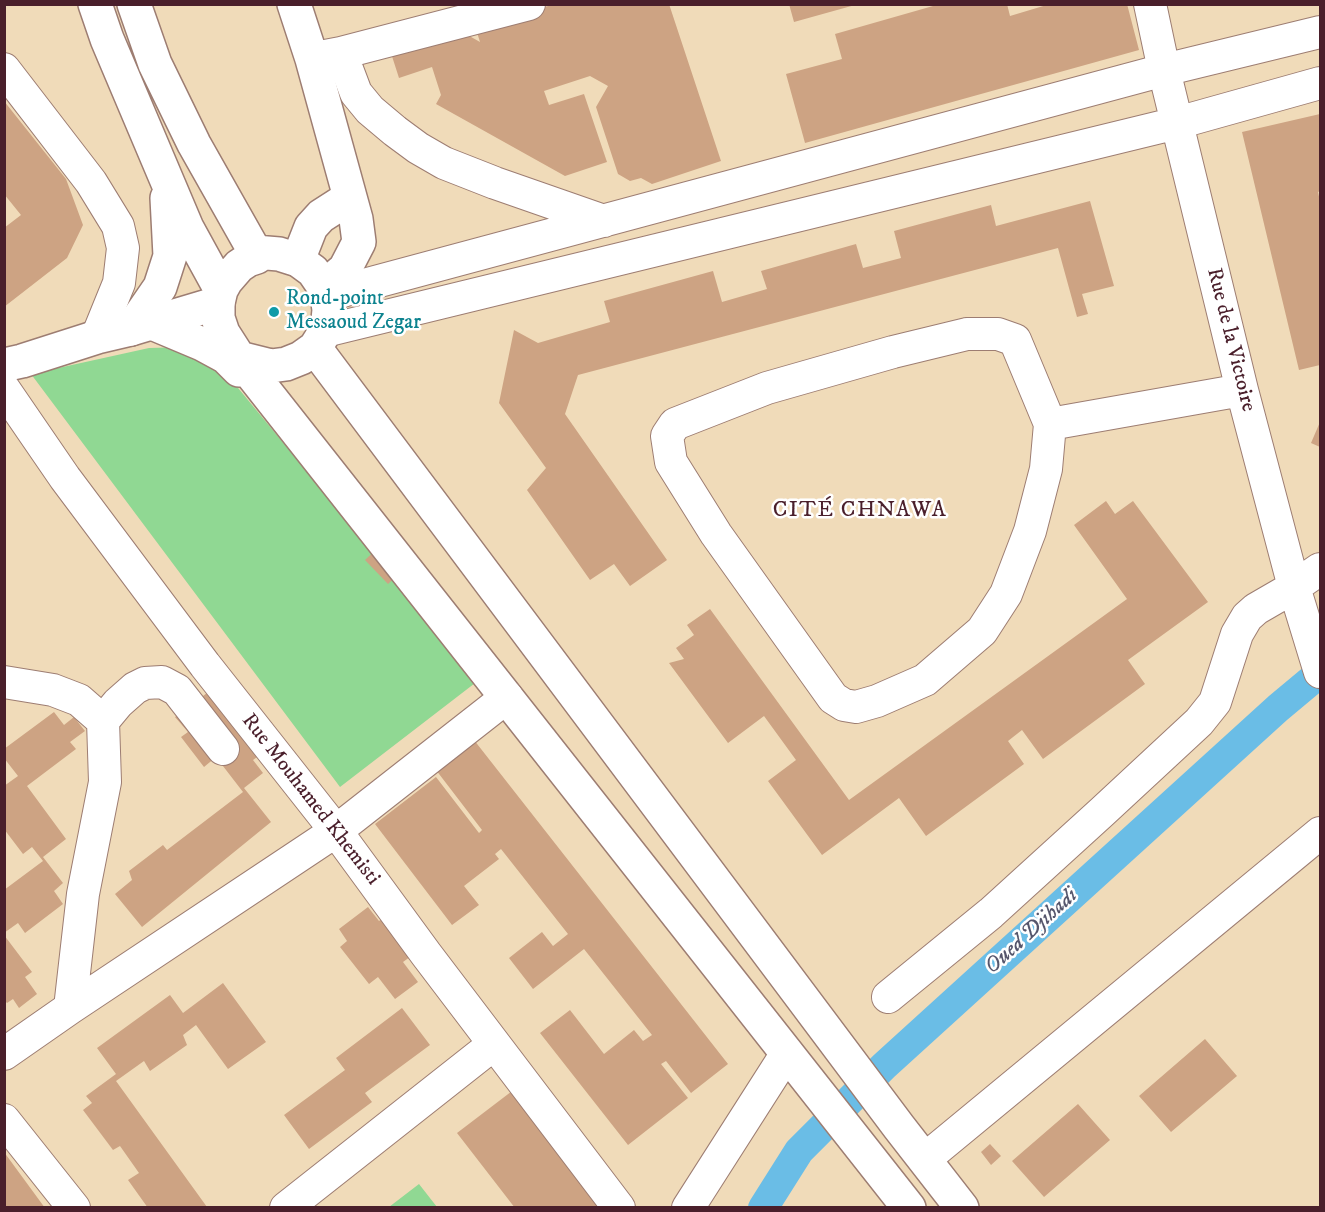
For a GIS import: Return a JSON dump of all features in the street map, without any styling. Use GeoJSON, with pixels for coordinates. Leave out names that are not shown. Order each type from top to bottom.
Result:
{"type":"FeatureCollection","features":[{"type":"Feature","properties":{"kind":"main road"},"geometry":{"type":"LineString","coordinates":[[95,4],[107,39],[166,182],[220,296]]}},
{"type":"Feature","properties":{"kind":"main road"},"geometry":{"type":"LineString","coordinates":[[134,4],[155,64],[189,134],[257,257],[248,260],[232,273],[220,296],[218,318],[223,333],[239,358],[909,1208]]}},
{"type":"Feature","properties":{"kind":"main road"},"geometry":{"type":"LineString","coordinates":[[294,4],[326,56],[349,198],[356,219],[359,242],[345,269],[326,291]]}},
{"type":"Feature","properties":{"kind":"main road"},"geometry":{"type":"LineString","coordinates":[[142,326],[160,287],[170,256],[166,182]]}},
{"type":"Feature","properties":{"kind":"main road"},"geometry":{"type":"LineString","coordinates":[[298,260],[311,227],[321,216],[349,198]]}},
{"type":"Feature","properties":{"kind":"main road"},"geometry":{"type":"LineString","coordinates":[[239,358],[271,366],[286,364],[301,358],[320,339],[329,310],[326,291],[314,271],[298,260],[279,254],[255,252]]}},
{"type":"Feature","properties":{"kind":"main road"},"geometry":{"type":"LineString","coordinates":[[4,365],[142,326],[220,296]]}},
{"type":"Feature","properties":{"kind":"main road"},"geometry":{"type":"LineString","coordinates":[[142,326],[202,344],[226,357],[275,404]]}},
{"type":"Feature","properties":{"kind":"main road"},"geometry":{"type":"LineString","coordinates":[[320,339],[842,1050],[962,1208]]}},
{"type":"Feature","properties":{"kind":"street"},"geometry":{"type":"LineString","coordinates":[[529,4],[326,56],[370,110],[418,148],[444,163],[604,221]]}},
{"type":"Feature","properties":{"kind":"street","name":"Rue de la Victoire"},"geometry":{"type":"LineString","coordinates":[[1150,4],[1242,390],[1294,587],[1320,672]]}},
{"type":"Feature","properties":{"kind":"street"},"geometry":{"type":"LineString","coordinates":[[326,291],[604,221],[1164,70],[1320,32]]}},
{"type":"Feature","properties":{"kind":"street"},"geometry":{"type":"LineString","coordinates":[[4,69],[91,182],[118,226],[123,248],[119,283],[97,337]]}},
{"type":"Feature","properties":{"kind":"street"},"geometry":{"type":"LineString","coordinates":[[320,339],[1177,123],[1320,83]]}},
{"type":"Feature","properties":{"kind":"street"},"geometry":{"type":"LineString","coordinates":[[967,334],[998,334],[1015,340],[1050,424],[1046,469],[1030,531],[1006,594],[982,631],[925,680],[877,701],[856,707],[844,705],[833,698],[716,534],[671,462],[667,436],[675,424],[767,388],[893,352],[967,334]]}},
{"type":"Feature","properties":{"kind":"street","name":"Rue Mouhamed Khemisti"},"geometry":{"type":"LineString","coordinates":[[4,389],[65,478],[205,665],[336,831],[426,954],[619,1208]]}},
{"type":"Feature","properties":{"kind":"street"},"geometry":{"type":"LineString","coordinates":[[1050,424],[1242,390]]}},
{"type":"Feature","properties":{"kind":"street"},"geometry":{"type":"LineString","coordinates":[[888,997],[991,912],[1199,722],[1215,702],[1237,634],[1247,617],[1320,569]]}},
{"type":"Feature","properties":{"kind":"street"},"geometry":{"type":"LineString","coordinates":[[4,682],[53,690],[79,700],[103,721]]}},
{"type":"Feature","properties":{"kind":"street"},"geometry":{"type":"LineString","coordinates":[[70,1008],[83,894],[105,782],[103,721],[135,688],[145,683],[162,682],[177,690],[223,749]]}},
{"type":"Feature","properties":{"kind":"street"},"geometry":{"type":"LineString","coordinates":[[4,1054],[336,831],[507,697]]}},
{"type":"Feature","properties":{"kind":"street"},"geometry":{"type":"LineString","coordinates":[[925,1159],[1320,833]]}},
{"type":"Feature","properties":{"kind":"street"},"geometry":{"type":"LineString","coordinates":[[285,1208],[494,1044]]}},
{"type":"Feature","properties":{"kind":"street"},"geometry":{"type":"LineString","coordinates":[[688,1208],[787,1053]]}},
{"type":"Feature","properties":{"kind":"street"},"geometry":{"type":"LineString","coordinates":[[4,1120],[74,1208]]}},
{"type":"Feature","properties":{"kind":"green space"},"geometry":{"type":"Polygon","coordinates":[[[185,347],[210,354],[479,680],[340,787],[31,374],[149,348],[185,347]]]}},
{"type":"Feature","properties":{"kind":"green space"},"geometry":{"type":"Polygon","coordinates":[[[419,1184],[437,1207],[389,1207],[419,1184]]]}},
{"type":"Feature","properties":{"kind":"building"},"geometry":{"type":"Polygon","coordinates":[[[557,4],[669,4],[721,161],[652,184],[641,178],[630,181],[618,174],[596,107],[608,86],[590,76],[544,91],[549,105],[584,94],[607,162],[565,176],[436,104],[441,95],[432,67],[399,78],[390,50],[464,33],[480,42],[474,23],[557,4]]]}},
{"type":"Feature","properties":{"kind":"building"},"geometry":{"type":"Polygon","coordinates":[[[789,4],[855,4],[855,5],[794,22],[789,4]]]}},
{"type":"Feature","properties":{"kind":"building"},"geometry":{"type":"Polygon","coordinates":[[[940,4],[1007,4],[1010,16],[1050,4],[1127,4],[1139,50],[805,143],[786,74],[842,59],[835,34],[940,4]]]}},
{"type":"Feature","properties":{"kind":"building"},"geometry":{"type":"Polygon","coordinates":[[[4,101],[66,179],[83,225],[67,258],[4,307],[4,228],[21,215],[4,194],[4,101]]]}},
{"type":"Feature","properties":{"kind":"building"},"geometry":{"type":"Polygon","coordinates":[[[1320,114],[1320,191],[1318,192],[1320,201],[1320,365],[1299,370],[1242,132],[1320,114]]]}},
{"type":"Feature","properties":{"kind":"building"},"geometry":{"type":"Polygon","coordinates":[[[1090,201],[1114,286],[1082,294],[1088,314],[1077,317],[1058,248],[578,375],[565,414],[667,560],[630,586],[614,564],[590,580],[527,490],[546,468],[499,403],[514,330],[538,343],[610,322],[604,301],[713,271],[722,302],[767,289],[761,271],[856,244],[863,268],[901,258],[894,231],[991,205],[996,226],[1090,201]]]}},
{"type":"Feature","properties":{"kind":"building"},"geometry":{"type":"Polygon","coordinates":[[[1320,422],[1320,447],[1311,443],[1320,422]]]}},
{"type":"Feature","properties":{"kind":"building"},"geometry":{"type":"Polygon","coordinates":[[[1106,501],[1115,514],[1133,501],[1208,602],[1128,660],[1145,684],[1043,759],[1022,730],[1008,741],[1024,764],[926,836],[899,798],[822,855],[768,781],[796,760],[764,716],[728,743],[669,663],[684,659],[676,648],[694,635],[687,625],[710,609],[849,800],[1127,599],[1074,525],[1106,501]]]}},
{"type":"Feature","properties":{"kind":"building"},"geometry":{"type":"Polygon","coordinates":[[[381,545],[404,569],[388,584],[365,560],[381,545]]]}},
{"type":"Feature","properties":{"kind":"building"},"geometry":{"type":"Polygon","coordinates":[[[211,690],[260,755],[253,760],[263,773],[244,788],[271,822],[142,927],[115,894],[132,880],[129,871],[163,845],[167,850],[243,792],[216,757],[204,767],[181,737],[188,732],[175,717],[211,690]]]}},
{"type":"Feature","properties":{"kind":"building"},"geometry":{"type":"Polygon","coordinates":[[[54,712],[64,725],[74,717],[85,731],[70,742],[76,749],[27,786],[66,839],[43,857],[63,883],[54,891],[63,904],[25,933],[18,923],[4,933],[4,890],[43,861],[32,847],[23,854],[4,829],[4,786],[18,776],[4,758],[4,749],[54,712]]]}},
{"type":"Feature","properties":{"kind":"building"},"geometry":{"type":"Polygon","coordinates":[[[474,740],[728,1064],[691,1093],[666,1061],[661,1064],[688,1098],[628,1145],[540,1033],[570,1010],[604,1054],[634,1030],[643,1041],[652,1035],[584,949],[533,989],[509,958],[542,932],[553,946],[568,934],[501,849],[495,854],[499,859],[464,886],[479,905],[452,925],[375,824],[436,777],[479,833],[482,830],[436,770],[474,740]]]}},
{"type":"Feature","properties":{"kind":"building"},"geometry":{"type":"Polygon","coordinates":[[[368,907],[379,921],[386,916],[414,954],[403,962],[418,982],[395,999],[378,977],[369,984],[340,947],[347,941],[339,929],[368,907]]]}},
{"type":"Feature","properties":{"kind":"building"},"geometry":{"type":"Polygon","coordinates":[[[4,935],[32,972],[25,977],[37,994],[19,1008],[13,999],[7,1003],[4,1000],[4,935]]]}},
{"type":"Feature","properties":{"kind":"building"},"geometry":{"type":"Polygon","coordinates":[[[223,983],[266,1042],[228,1069],[196,1025],[183,1035],[187,1045],[150,1071],[144,1061],[116,1081],[207,1207],[148,1208],[128,1180],[139,1173],[120,1146],[113,1150],[83,1110],[92,1103],[86,1096],[116,1074],[97,1048],[170,995],[183,1013],[223,983]]]}},
{"type":"Feature","properties":{"kind":"building"},"geometry":{"type":"Polygon","coordinates":[[[402,1008],[430,1045],[365,1093],[372,1102],[309,1149],[284,1115],[345,1070],[336,1058],[402,1008]]]}},
{"type":"Feature","properties":{"kind":"building"},"geometry":{"type":"Polygon","coordinates":[[[1205,1039],[1237,1076],[1171,1132],[1139,1096],[1205,1039]]]}},
{"type":"Feature","properties":{"kind":"building"},"geometry":{"type":"Polygon","coordinates":[[[520,1085],[613,1208],[515,1208],[457,1133],[520,1085]]]}},
{"type":"Feature","properties":{"kind":"building"},"geometry":{"type":"Polygon","coordinates":[[[1078,1104],[1110,1140],[1044,1197],[1012,1161],[1078,1104]]]}},
{"type":"Feature","properties":{"kind":"building"},"geometry":{"type":"Polygon","coordinates":[[[990,1144],[1001,1156],[991,1165],[981,1152],[990,1144]]]}},
{"type":"Feature","properties":{"kind":"building"},"geometry":{"type":"Polygon","coordinates":[[[4,1152],[45,1208],[4,1208],[4,1152]]]}},
{"type":"Feature","properties":{"kind":"waterway","name":"Oued Djihadi"},"geometry":{"type":"LineString","coordinates":[[763,1208],[799,1151],[884,1066],[1278,708],[1320,673]]}},
{"type":"Feature","properties":{"kind":"place","name":"Rond-point Messaoud Zegar"},"geometry":{"type":"Point","coordinates":[274,312]}},
{"type":"Feature","properties":{"kind":"district","name":"CITÉ CHNAWA"},"geometry":{"type":"Point","coordinates":[860,511]}}]}
